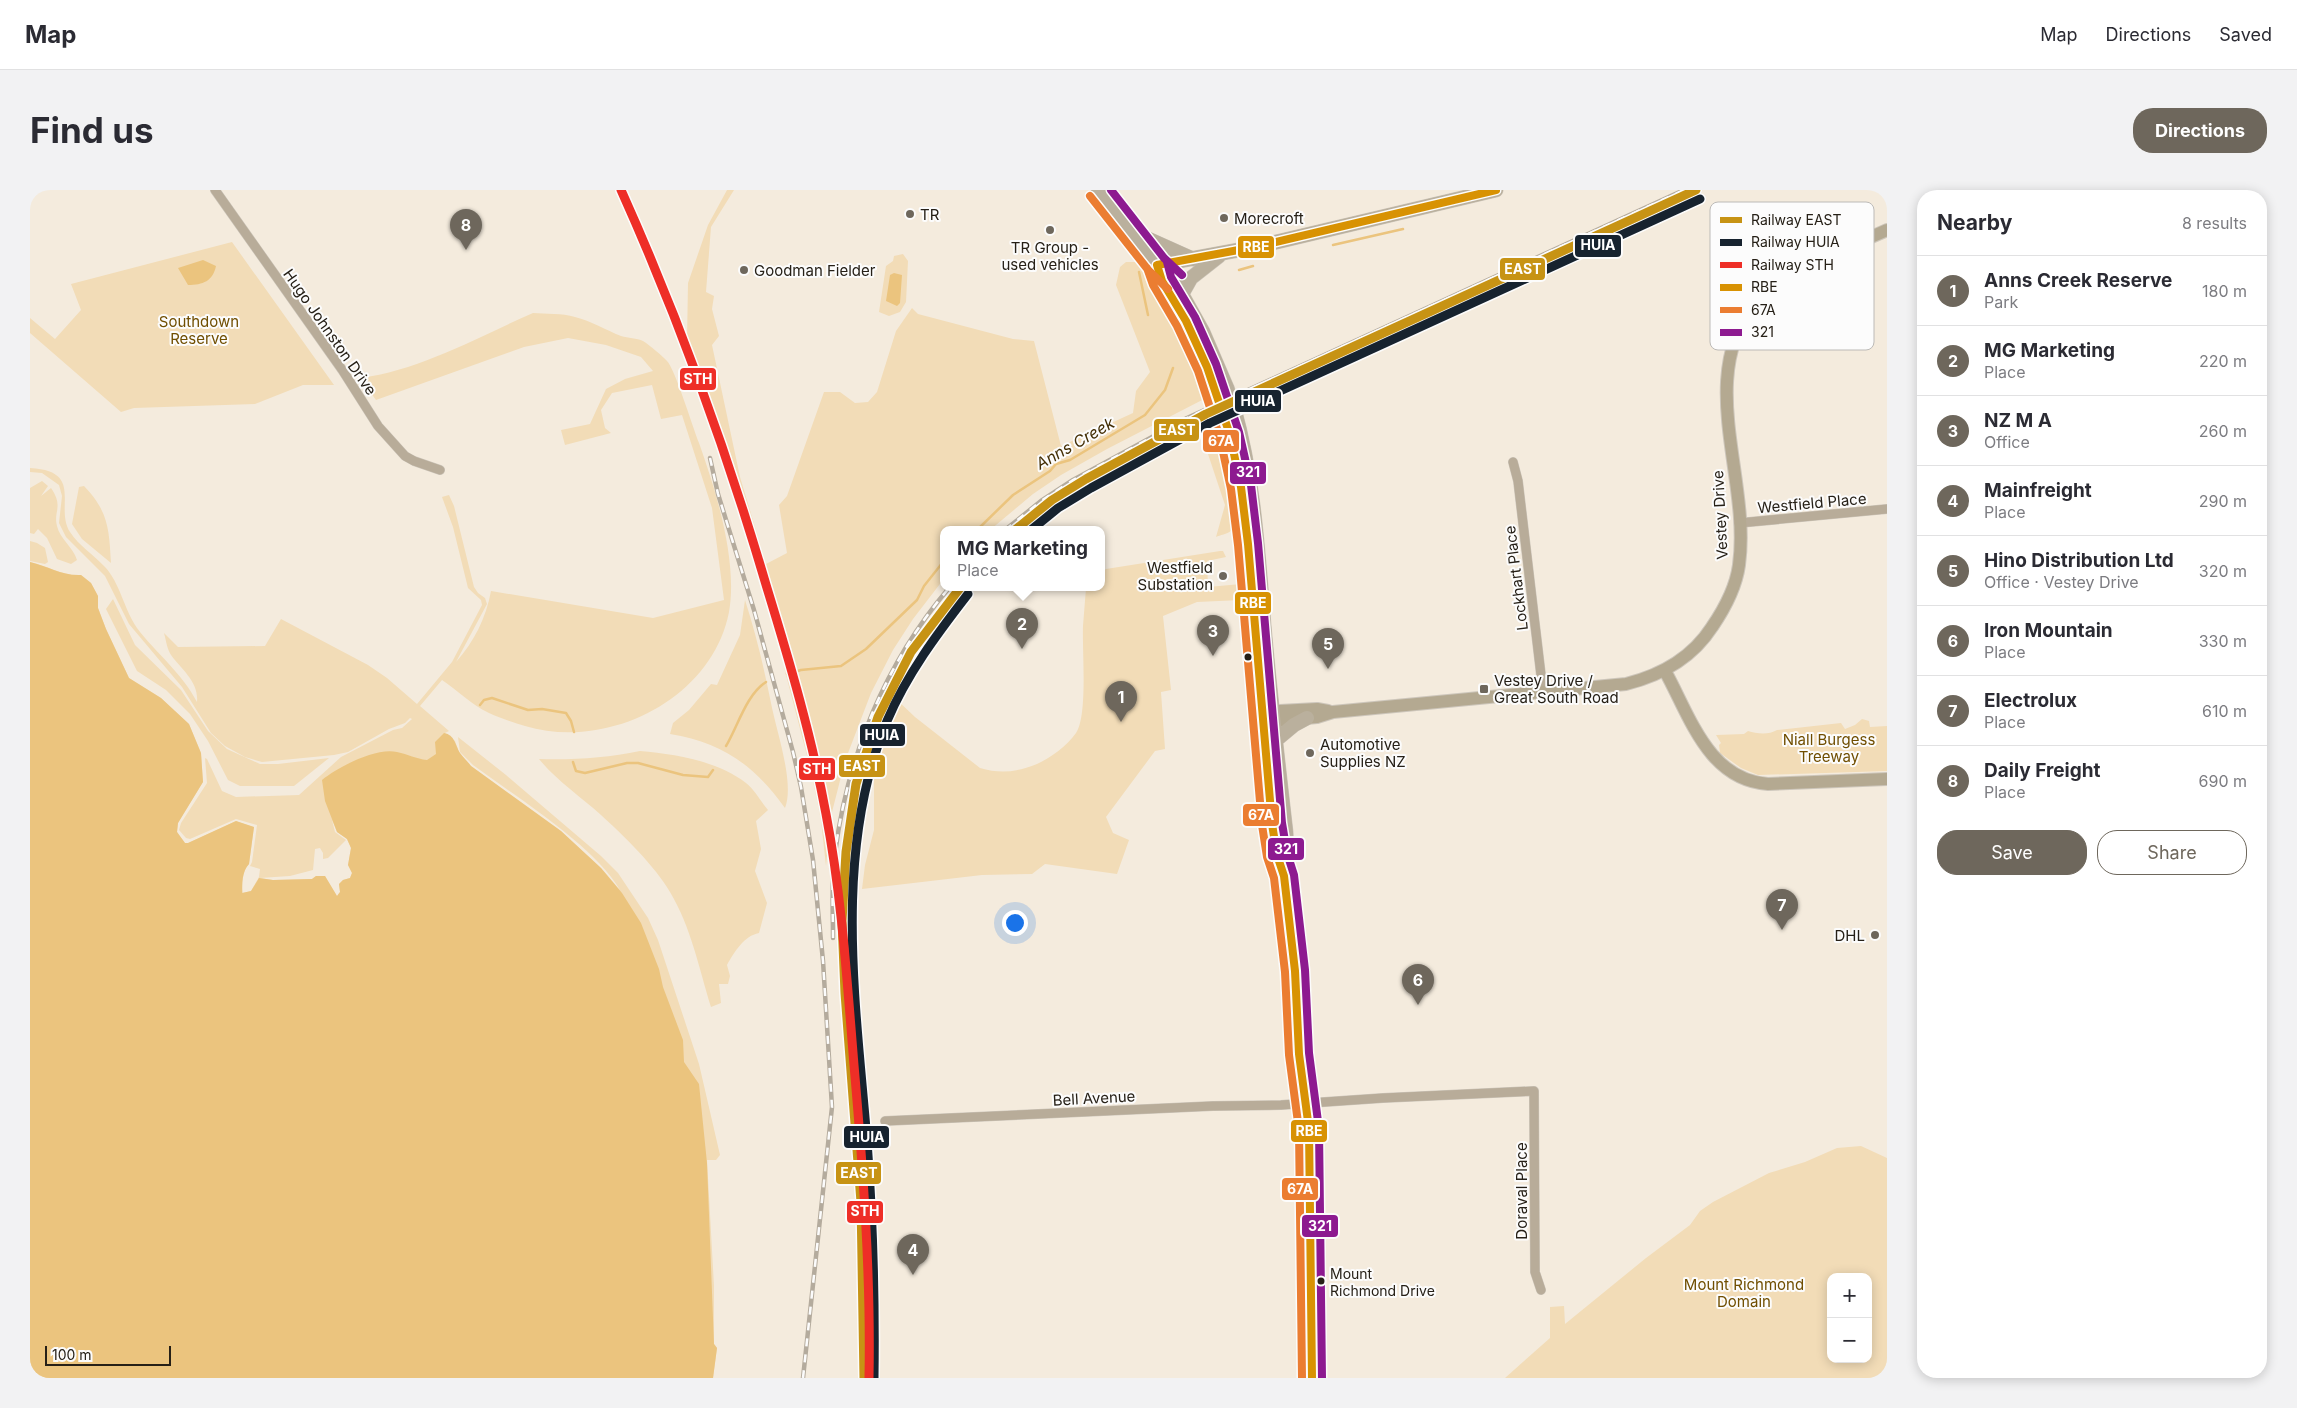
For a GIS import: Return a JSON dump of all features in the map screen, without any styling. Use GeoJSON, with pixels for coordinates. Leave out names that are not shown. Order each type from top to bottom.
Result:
{"type":"FeatureCollection","features":[{"type":"Feature","properties":{"kind":"main road"},"geometry":{"type":"LineString","coordinates":[[1098,190],[1157,265],[1175,282],[1213,351],[1222,391],[1244,444],[1253,493],[1268,716],[1272,824],[1277,855],[1284,876],[1295,971],[1299,1054],[1310,1129],[1312,1378]]}},
{"type":"Feature","properties":{"kind":"main road"},"geometry":{"type":"LineString","coordinates":[[1157,265],[1222,254],[1496,190]]}},
{"type":"Feature","properties":{"kind":"main road"},"geometry":{"type":"LineString","coordinates":[[1132,232],[1194,260]]}},
{"type":"Feature","properties":{"kind":"main road"},"geometry":{"type":"LineString","coordinates":[[1182,294],[1191,278],[1222,254]]}},
{"type":"Feature","properties":{"kind":"main road"},"geometry":{"type":"LineString","coordinates":[[1157,265],[1162,281],[1222,391]]}},
{"type":"Feature","properties":{"kind":"main road"},"geometry":{"type":"LineString","coordinates":[[1268,716],[1276,740],[1287,854],[1284,876]]}},
{"type":"Feature","properties":{"kind":"main road"},"geometry":{"type":"LineString","coordinates":[[1276,740],[1294,725],[1307,718]]}},
{"type":"Feature","properties":{"kind":"street","name":"Hugo Johnston Drive"},"geometry":{"type":"LineString","coordinates":[[215,190],[343,371],[378,426],[414,462],[440,470]]}},
{"type":"Feature","properties":{"kind":"street","name":"Vestey Drive"},"geometry":{"type":"LineString","coordinates":[[1874,236],[1887,230]]}},
{"type":"Feature","properties":{"kind":"street","name":"Vestey Drive"},"geometry":{"type":"LineString","coordinates":[[1268,716],[1307,718],[1333,712],[1626,684],[1647,679],[1666,671],[1686,657],[1700,642],[1723,610],[1732,591],[1739,566],[1740,523],[1726,387],[1728,358],[1731,350]]}},
{"type":"Feature","properties":{"kind":"street","name":"Lockhart Place"},"geometry":{"type":"LineString","coordinates":[[1513,462],[1518,481],[1543,692]]}},
{"type":"Feature","properties":{"kind":"street","name":"Westfield Place"},"geometry":{"type":"LineString","coordinates":[[1740,523],[1887,509]]}},
{"type":"Feature","properties":{"kind":"street"},"geometry":{"type":"LineString","coordinates":[[1666,671],[1713,757],[1737,777],[1756,783],[1768,784],[1887,780]]}},
{"type":"Feature","properties":{"kind":"street","name":"Vestey Drive"},"geometry":{"type":"LineString","coordinates":[[1268,716],[1318,709],[1333,712]]}},
{"type":"Feature","properties":{"kind":"street","name":"Doraval Place"},"geometry":{"type":"LineString","coordinates":[[1305,1104],[1534,1091],[1536,1272],[1541,1290]]}},
{"type":"Feature","properties":{"kind":"street","name":"Bell Avenue"},"geometry":{"type":"LineString","coordinates":[[885,1121],[1213,1106],[1305,1104]]}},
{"type":"Feature","properties":{"kind":"green space"},"geometry":{"type":"Polygon","coordinates":[[[727,190],[734,190],[711,227],[706,292],[714,296],[712,309],[719,336],[712,345],[740,477],[766,564],[787,553],[779,505],[787,496],[824,392],[840,392],[855,403],[868,402],[877,392],[896,331],[912,308],[918,314],[1013,339],[1034,341],[1061,446],[1133,413],[1136,391],[1150,372],[1116,285],[1120,267],[1126,262],[1136,262],[1176,328],[1208,397],[1061,475],[1033,494],[995,526],[940,526],[940,584],[913,619],[893,650],[871,693],[845,761],[831,816],[826,866],[821,820],[811,771],[785,671],[777,623],[760,571],[738,477],[687,340],[688,283],[708,225],[727,190]]]}},
{"type":"Feature","properties":{"kind":"green space","name":"Southdown Reserve"},"geometry":{"type":"Polygon","coordinates":[[[232,242],[334,385],[303,385],[255,404],[134,408],[121,412],[30,333],[30,318],[55,339],[81,310],[71,284],[232,242]]]}},
{"type":"Feature","properties":{"kind":"green space"},"geometry":{"type":"Polygon","coordinates":[[[903,254],[908,261],[906,302],[900,312],[889,316],[879,312],[886,266],[893,261],[894,256],[903,254]]]}},
{"type":"Feature","properties":{"kind":"green space"},"geometry":{"type":"Polygon","coordinates":[[[533,313],[570,316],[587,321],[621,336],[638,339],[653,348],[667,361],[675,375],[706,462],[724,526],[730,571],[731,592],[729,612],[719,643],[702,670],[679,693],[652,711],[622,724],[590,731],[557,732],[525,726],[483,710],[442,680],[420,706],[449,731],[445,733],[455,741],[459,752],[471,766],[561,831],[601,868],[620,890],[608,873],[573,839],[473,765],[460,752],[458,737],[601,856],[618,873],[648,918],[658,940],[699,1064],[720,1155],[716,1160],[707,1160],[714,1286],[714,1344],[717,1348],[713,1378],[30,1378],[30,562],[61,572],[81,575],[91,583],[98,596],[98,608],[106,629],[129,678],[161,698],[189,724],[201,753],[203,782],[178,823],[177,832],[185,843],[188,843],[236,821],[254,827],[249,864],[243,878],[243,893],[251,891],[259,877],[260,869],[250,866],[257,825],[236,819],[190,839],[186,838],[179,830],[181,823],[207,783],[205,758],[222,791],[236,797],[299,795],[341,757],[393,730],[402,728],[412,719],[410,718],[405,723],[389,729],[348,752],[334,755],[262,762],[245,757],[225,746],[211,733],[182,687],[129,624],[105,576],[66,537],[59,523],[62,496],[59,485],[42,473],[30,472],[30,468],[47,471],[57,476],[63,483],[66,522],[70,532],[110,573],[137,628],[176,672],[197,702],[193,682],[171,655],[164,633],[178,647],[265,646],[281,619],[368,665],[387,678],[417,704],[452,662],[482,605],[481,600],[468,588],[453,527],[442,497],[449,495],[454,506],[474,587],[485,598],[487,604],[456,662],[478,629],[486,611],[491,591],[653,618],[724,600],[712,508],[682,415],[661,419],[652,385],[612,393],[601,410],[605,428],[611,433],[565,445],[561,430],[590,424],[606,389],[625,379],[653,371],[641,357],[606,345],[568,338],[524,347],[376,400],[360,378],[405,368],[427,360],[533,313]],[[332,820],[335,832],[346,840],[328,858],[323,859],[323,853],[320,848],[315,849],[313,870],[290,876],[260,878],[273,880],[312,879],[316,876],[325,876],[337,896],[340,892],[339,884],[343,880],[350,878],[352,873],[348,865],[351,848],[347,839],[337,832],[332,820]]]}},
{"type":"Feature","properties":{"kind":"green space"},"geometry":{"type":"Polygon","coordinates":[[[1219,429],[1232,482],[1236,512],[1235,524],[1231,531],[1216,537],[1225,505],[1203,439],[1219,429]]]}},
{"type":"Feature","properties":{"kind":"green space"},"geometry":{"type":"Polygon","coordinates":[[[42,481],[48,486],[41,496],[51,488],[55,494],[58,504],[57,526],[77,560],[71,564],[57,559],[47,538],[38,529],[34,534],[30,533],[30,488],[42,481]]]}},
{"type":"Feature","properties":{"kind":"green space"},"geometry":{"type":"Polygon","coordinates":[[[84,486],[103,513],[108,531],[111,563],[82,539],[72,524],[79,487],[84,486]]]}},
{"type":"Feature","properties":{"kind":"green space"},"geometry":{"type":"Polygon","coordinates":[[[30,541],[45,548],[48,562],[45,564],[30,561],[30,541]]]}},
{"type":"Feature","properties":{"kind":"green space"},"geometry":{"type":"Polygon","coordinates":[[[1223,551],[1226,557],[1207,561],[1208,587],[1241,584],[1241,600],[1197,602],[1163,616],[1171,690],[1161,692],[1165,749],[1155,751],[1106,817],[1113,833],[1129,840],[1117,874],[1045,864],[1032,874],[982,875],[862,889],[865,865],[874,830],[874,752],[871,754],[878,732],[895,698],[915,717],[980,768],[995,771],[1023,769],[1053,755],[1072,738],[1080,725],[1084,682],[1083,626],[1086,591],[1105,591],[1106,569],[1223,551]]]}},
{"type":"Feature","properties":{"kind":"green space"},"geometry":{"type":"Polygon","coordinates":[[[113,599],[135,645],[181,690],[208,731],[227,749],[260,764],[278,764],[329,758],[294,786],[240,786],[228,780],[208,741],[190,714],[166,690],[137,671],[106,609],[113,599]]]}},
{"type":"Feature","properties":{"kind":"green space"},"geometry":{"type":"Polygon","coordinates":[[[745,600],[760,651],[784,756],[788,785],[785,808],[762,780],[736,758],[706,743],[670,734],[673,723],[689,710],[711,684],[717,685],[740,635],[745,600]]]}},
{"type":"Feature","properties":{"kind":"green space","name":"Niall Burgess Treeway"},"geometry":{"type":"Polygon","coordinates":[[[1862,719],[1869,721],[1870,727],[1887,726],[1887,771],[1758,775],[1741,768],[1720,753],[1719,745],[1721,743],[1716,735],[1744,734],[1748,731],[1767,733],[1777,730],[1841,723],[1845,729],[1855,725],[1862,719]]]}},
{"type":"Feature","properties":{"kind":"green space"},"geometry":{"type":"Polygon","coordinates":[[[640,751],[696,760],[723,769],[746,783],[768,810],[756,821],[761,849],[755,871],[767,903],[759,933],[744,941],[733,955],[727,965],[730,976],[728,984],[719,984],[721,1003],[711,1007],[684,919],[664,882],[619,832],[539,759],[590,758],[640,751]]]}},
{"type":"Feature","properties":{"kind":"green space","name":"Mount Richmond Domain"},"geometry":{"type":"Polygon","coordinates":[[[1861,1146],[1887,1158],[1887,1378],[1505,1378],[1550,1338],[1550,1307],[1564,1306],[1565,1324],[1690,1225],[1700,1211],[1713,1202],[1769,1173],[1805,1162],[1837,1148],[1861,1146]]]}},
{"type":"Feature","properties":{"kind":"shaded area"},"geometry":{"type":"Polygon","coordinates":[[[203,260],[216,266],[215,271],[207,281],[188,285],[178,268],[203,260]]]}},
{"type":"Feature","properties":{"kind":"shaded area"},"geometry":{"type":"Polygon","coordinates":[[[894,273],[902,275],[900,303],[897,306],[886,301],[890,275],[894,273]]]}},
{"type":"Feature","properties":{"kind":"shaded area"},"geometry":{"type":"Polygon","coordinates":[[[30,562],[61,572],[81,575],[91,583],[98,596],[98,608],[106,629],[129,678],[161,698],[189,724],[201,753],[203,782],[178,823],[177,832],[185,843],[188,843],[236,821],[254,827],[249,864],[243,878],[242,893],[251,891],[259,878],[273,880],[312,879],[316,876],[325,876],[337,896],[340,892],[339,884],[343,880],[350,878],[352,873],[348,865],[351,848],[347,839],[337,832],[325,801],[322,780],[347,764],[379,752],[397,752],[427,760],[436,754],[435,742],[444,733],[453,738],[460,753],[471,766],[561,831],[601,868],[622,893],[641,923],[683,1040],[684,1062],[699,1084],[707,1163],[714,1344],[717,1348],[713,1378],[30,1378],[30,562]]]}},
{"type":"Feature","properties":{"kind":"waterway","name":"Anns Creek"},"geometry":{"type":"LineString","coordinates":[[1333,245],[1403,229]]}},
{"type":"Feature","properties":{"kind":"waterway","name":"Anns Creek"},"geometry":{"type":"LineString","coordinates":[[1239,270],[1253,266]]}},
{"type":"Feature","properties":{"kind":"waterway","name":"Anns Creek"},"geometry":{"type":"LineString","coordinates":[[1139,272],[1148,315]]}},
{"type":"Feature","properties":{"kind":"waterway","name":"Anns Creek"},"geometry":{"type":"LineString","coordinates":[[981,526],[1013,495],[1050,471],[1056,464],[1070,460],[1145,415],[1165,390],[1173,368]]}},
{"type":"Feature","properties":{"kind":"waterway","name":"Anns Creek"},"geometry":{"type":"LineString","coordinates":[[787,674],[801,670],[841,666],[866,649],[917,600],[924,586],[940,566]]}},
{"type":"Feature","properties":{"kind":"waterway","name":"Anns Creek"},"geometry":{"type":"LineString","coordinates":[[726,746],[748,703],[766,682]]}},
{"type":"Feature","properties":{"kind":"waterway","name":"Anns Creek"},"geometry":{"type":"LineString","coordinates":[[480,705],[484,700],[492,698],[528,710],[542,709],[566,713],[571,721],[574,732]]}},
{"type":"Feature","properties":{"kind":"waterway","name":"Anns Creek"},"geometry":{"type":"LineString","coordinates":[[573,762],[576,771],[585,773],[627,763],[638,763],[683,775],[708,777],[713,770]]}},
{"type":"Feature","properties":{"kind":"railway"},"geometry":{"type":"LineString","coordinates":[[1010,526],[1041,501],[1073,480],[1187,418],[1684,190]]}},
{"type":"Feature","properties":{"kind":"railway"},"geometry":{"type":"LineString","coordinates":[[710,458],[718,494],[754,610],[793,752],[813,860],[823,961],[832,1107],[803,1378]]}},
{"type":"Feature","properties":{"kind":"railway"},"geometry":{"type":"LineString","coordinates":[[833,938],[835,854],[849,782],[859,747],[872,713],[888,680],[926,617],[947,591]]}},
{"type":"Feature","properties":{"kind":"rail line","name":"STH"},"geometry":{"type":"LineString","coordinates":[[621,190],[663,287],[719,436],[752,537],[792,672],[820,786],[832,845],[846,971],[868,1260],[869,1378]]}},
{"type":"Feature","properties":{"kind":"rail line","name":"EAST"},"geometry":{"type":"LineString","coordinates":[[1020,526],[1052,500],[1086,479],[1206,414],[1696,190]]}},
{"type":"Feature","properties":{"kind":"rail line","name":"HUIA"},"geometry":{"type":"LineString","coordinates":[[1036,526],[1058,508],[1091,488],[1210,423],[1700,199]]}},
{"type":"Feature","properties":{"kind":"rail line","name":"EAST"},"geometry":{"type":"LineString","coordinates":[[864,1378],[861,1202],[845,993],[842,921],[846,852],[856,784],[878,717],[911,652],[958,591]]}},
{"type":"Feature","properties":{"kind":"rail line","name":"HUIA"},"geometry":{"type":"LineString","coordinates":[[874,1378],[871,1200],[854,983],[852,929],[859,823],[870,771],[887,721],[895,704],[923,655],[968,594]]}},
{"type":"Feature","properties":{"kind":"transit line","name":"321"},"geometry":{"type":"LineString","coordinates":[[1111,190],[1164,258],[1182,275]]}},
{"type":"Feature","properties":{"kind":"transit line","name":"RBE"},"geometry":{"type":"LineString","coordinates":[[1312,1378],[1309,1129],[1299,1054],[1295,971],[1284,876],[1277,855],[1272,824],[1248,544],[1241,487],[1230,435],[1207,367],[1186,321],[1162,281],[1157,265],[1255,247],[1496,190]]}},
{"type":"Feature","properties":{"kind":"transit line","name":"67A"},"geometry":{"type":"LineString","coordinates":[[1090,196],[1149,271],[1168,289]]}},
{"type":"Feature","properties":{"kind":"transit line","name":"321"},"geometry":{"type":"LineString","coordinates":[[1167,262],[1171,277],[1195,317],[1216,364],[1239,432],[1251,485],[1258,543],[1282,823],[1287,853],[1294,875],[1305,970],[1309,1053],[1319,1129],[1322,1378]]}},
{"type":"Feature","properties":{"kind":"transit line","name":"67A"},"geometry":{"type":"LineString","coordinates":[[1147,268],[1153,285],[1177,326],[1198,371],[1220,438],[1231,489],[1238,545],[1262,825],[1267,857],[1274,878],[1285,972],[1289,1055],[1299,1130],[1302,1378]]}},
{"type":"Feature","properties":{"kind":"place","name":"TR"},"geometry":{"type":"Point","coordinates":[910,214]}},
{"type":"Feature","properties":{"kind":"place","name":"Morecroft"},"geometry":{"type":"Point","coordinates":[1224,218]}},
{"type":"Feature","properties":{"kind":"place","name":"TR Group - used vehicles"},"geometry":{"type":"Point","coordinates":[1050,230]}},
{"type":"Feature","properties":{"kind":"place","name":"Daily Freight"},"geometry":{"type":"Point","coordinates":[466,250]}},
{"type":"Feature","properties":{"kind":"place","name":"Goodman Fielder"},"geometry":{"type":"Point","coordinates":[744,270]}},
{"type":"Feature","properties":{"kind":"place","name":"Westfield Substation"},"geometry":{"type":"Point","coordinates":[1223,576]}},
{"type":"Feature","properties":{"kind":"place","name":"MG Marketing"},"geometry":{"type":"Point","coordinates":[1022,649]}},
{"type":"Feature","properties":{"kind":"place","name":"NZ M A"},"geometry":{"type":"Point","coordinates":[1213,656]}},
{"type":"Feature","properties":{"kind":"place","name":"Hino Distribution Ltd"},"geometry":{"type":"Point","coordinates":[1328,669]}},
{"type":"Feature","properties":{"kind":"place","name":"Vestey Drive / Great South Road"},"geometry":{"type":"Point","coordinates":[1484,689]}},
{"type":"Feature","properties":{"kind":"place","name":"Anns Creek Reserve"},"geometry":{"type":"Point","coordinates":[1121,722]}},
{"type":"Feature","properties":{"kind":"place","name":"Automotive Supplies NZ"},"geometry":{"type":"Point","coordinates":[1310,753]}},
{"type":"Feature","properties":{"kind":"place","name":"Electrolux"},"geometry":{"type":"Point","coordinates":[1782,930]}},
{"type":"Feature","properties":{"kind":"place","name":"DHL"},"geometry":{"type":"Point","coordinates":[1875,935]}},
{"type":"Feature","properties":{"kind":"place","name":"Iron Mountain"},"geometry":{"type":"Point","coordinates":[1418,1005]}},
{"type":"Feature","properties":{"kind":"place","name":"Mainfreight"},"geometry":{"type":"Point","coordinates":[913,1275]}},
{"type":"Feature","properties":{"kind":"place","name":"Mount Richmond Drive"},"geometry":{"type":"Point","coordinates":[1321,1281]}}]}
